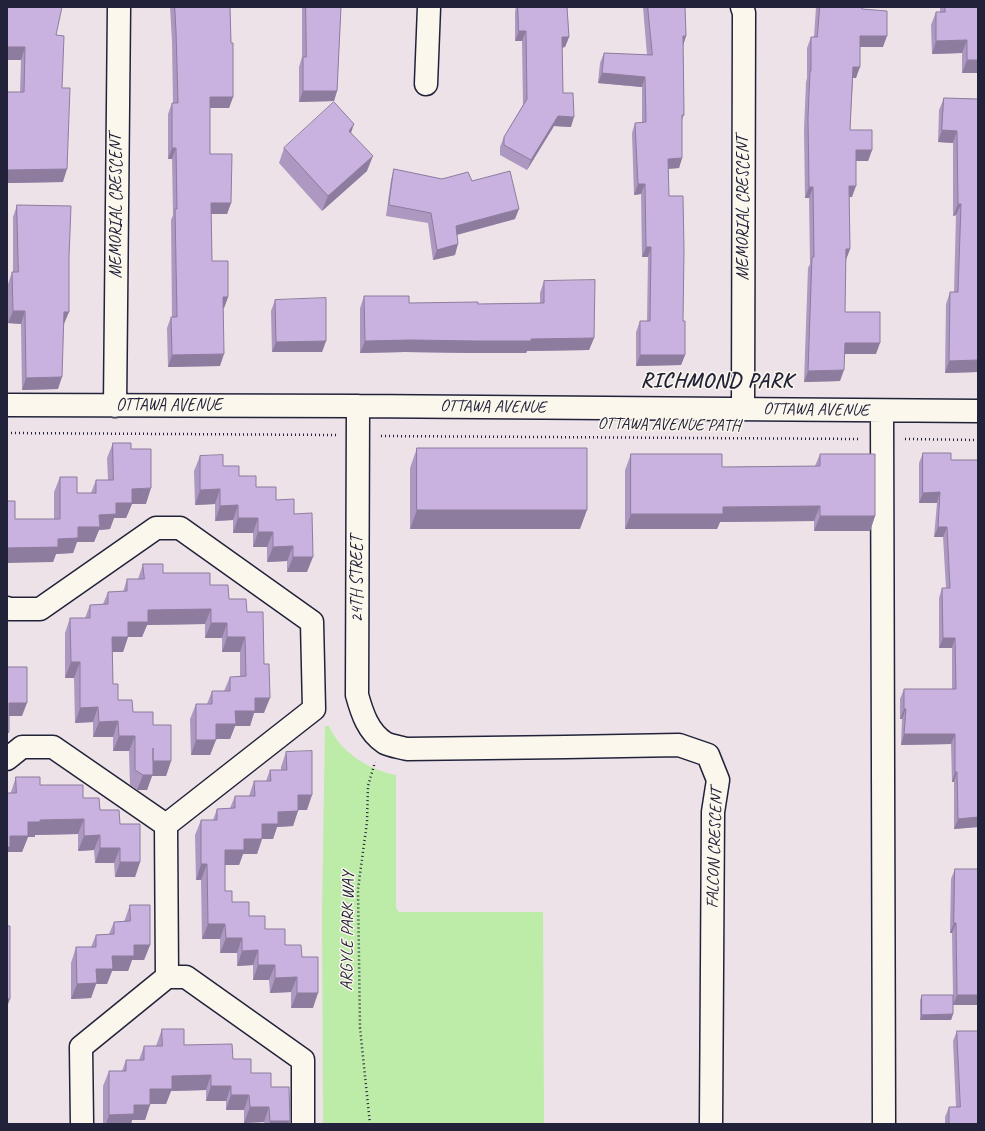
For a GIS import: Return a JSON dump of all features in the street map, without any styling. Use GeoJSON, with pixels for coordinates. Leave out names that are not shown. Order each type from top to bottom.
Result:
{"type":"FeatureCollection","features":[{"type":"Feature","properties":{"kind":"street","name":"MEMORIAL CRESCENT"},"geometry":{"type":"LineString","coordinates":[[116,406],[119,7]]}},
{"type":"Feature","properties":{"kind":"street"},"geometry":{"type":"LineString","coordinates":[[426,84],[429,7]]}},
{"type":"Feature","properties":{"kind":"street","name":"MEMORIAL CRESCENT"},"geometry":{"type":"LineString","coordinates":[[742,7],[744,13],[743,409]]}},
{"type":"Feature","properties":{"kind":"street","name":"OTTAWA AVENUE"},"geometry":{"type":"LineString","coordinates":[[7,406],[358,406],[978,411]]}},
{"type":"Feature","properties":{"kind":"street","name":"24TH STREET"},"geometry":{"type":"LineString","coordinates":[[358,406],[357,695],[363,718],[373,732],[386,743]]}},
{"type":"Feature","properties":{"kind":"street"},"geometry":{"type":"LineString","coordinates":[[882,411],[884,1124]]}},
{"type":"Feature","properties":{"kind":"street"},"geometry":{"type":"LineString","coordinates":[[7,608],[40,609],[156,528],[180,528],[312,622],[314,709],[166,825]]}},
{"type":"Feature","properties":{"kind":"street","name":"FALCON CRESCENT"},"geometry":{"type":"LineString","coordinates":[[386,743],[407,748],[566,747],[679,744],[708,754],[718,780],[713,812],[711,1124]]}},
{"type":"Feature","properties":{"kind":"street"},"geometry":{"type":"LineString","coordinates":[[7,759],[22,747],[53,747],[166,825]]}},
{"type":"Feature","properties":{"kind":"street"},"geometry":{"type":"LineString","coordinates":[[166,825],[167,977]]}},
{"type":"Feature","properties":{"kind":"street"},"geometry":{"type":"LineString","coordinates":[[82,1124],[82,1047],[167,977],[186,977],[303,1060],[303,1124]]}},
{"type":"Feature","properties":{"kind":"path"},"geometry":{"type":"LineString","coordinates":[[7,433],[335,435]]}},
{"type":"Feature","properties":{"kind":"path","name":"OTTAWA AVENUE PATH"},"geometry":{"type":"LineString","coordinates":[[383,436],[978,440]]}},
{"type":"Feature","properties":{"kind":"path","name":"ARGYLE PARK WAY"},"geometry":{"type":"LineString","coordinates":[[370,1124],[360,1028],[358,889],[367,822],[368,786],[374,763],[386,743]]}},
{"type":"Feature","properties":{"kind":"green space"},"geometry":{"type":"Polygon","coordinates":[[[325,726],[329,726],[340,744],[356,758],[376,769],[396,775],[396,908],[399,912],[543,912],[544,1124],[323,1124],[322,915],[325,726]]]}},
{"type":"Feature","properties":{"kind":"building"},"geometry":{"type":"Polygon","coordinates":[[[7,7],[62,7],[56,35],[64,36],[62,88],[70,88],[67,169],[7,170],[7,92],[24,92],[25,47],[7,47],[7,7]]]}},
{"type":"Feature","properties":{"kind":"building"},"geometry":{"type":"Polygon","coordinates":[[[175,7],[230,7],[231,43],[233,43],[233,97],[210,97],[210,154],[232,154],[231,203],[211,203],[212,261],[228,261],[228,297],[223,297],[224,354],[172,355],[171,317],[177,317],[175,209],[177,209],[176,148],[172,148],[172,103],[178,103],[175,7]]]}},
{"type":"Feature","properties":{"kind":"building"},"geometry":{"type":"Polygon","coordinates":[[[306,7],[341,7],[337,91],[303,91],[303,57],[306,57],[306,7]]]}},
{"type":"Feature","properties":{"kind":"building"},"geometry":{"type":"Polygon","coordinates":[[[518,7],[567,7],[569,37],[562,37],[563,93],[573,93],[574,117],[558,116],[531,160],[504,145],[504,137],[527,99],[526,31],[519,31],[518,7]]]}},
{"type":"Feature","properties":{"kind":"building"},"geometry":{"type":"Polygon","coordinates":[[[648,7],[685,7],[686,36],[683,36],[684,115],[682,115],[682,158],[668,159],[669,196],[683,196],[683,321],[685,321],[685,355],[640,355],[640,321],[650,321],[651,247],[646,247],[645,184],[638,184],[635,123],[646,122],[645,77],[602,73],[604,53],[652,55],[648,7]]]}},
{"type":"Feature","properties":{"kind":"building"},"geometry":{"type":"Polygon","coordinates":[[[820,7],[862,7],[862,9],[887,11],[887,36],[860,36],[860,67],[853,67],[850,130],[872,130],[872,150],[856,150],[856,186],[849,186],[850,249],[846,249],[845,312],[880,312],[880,343],[845,343],[844,370],[808,371],[812,257],[814,257],[813,187],[809,187],[808,118],[811,71],[811,37],[817,37],[820,7]]]}},
{"type":"Feature","properties":{"kind":"building"},"geometry":{"type":"Polygon","coordinates":[[[945,7],[978,7],[978,60],[967,60],[967,40],[936,41],[936,12],[945,12],[945,7]]]}},
{"type":"Feature","properties":{"kind":"building"},"geometry":{"type":"Polygon","coordinates":[[[944,98],[978,99],[978,360],[949,361],[950,292],[958,292],[961,204],[958,204],[957,131],[942,130],[944,98]]]}},
{"type":"Feature","properties":{"kind":"building"},"geometry":{"type":"Polygon","coordinates":[[[334,102],[354,124],[349,131],[373,156],[328,196],[284,148],[334,102]]]}},
{"type":"Feature","properties":{"kind":"building"},"geometry":{"type":"Polygon","coordinates":[[[394,169],[442,179],[468,172],[472,181],[510,171],[519,209],[456,226],[458,244],[437,250],[431,213],[389,205],[394,169]]]}},
{"type":"Feature","properties":{"kind":"building"},"geometry":{"type":"Polygon","coordinates":[[[17,205],[71,206],[69,312],[64,312],[62,377],[26,378],[25,311],[13,311],[12,272],[18,272],[17,205]]]}},
{"type":"Feature","properties":{"kind":"building"},"geometry":{"type":"Polygon","coordinates":[[[595,280],[594,338],[531,339],[531,341],[365,341],[364,296],[409,296],[409,303],[544,303],[544,281],[595,280]]]}},
{"type":"Feature","properties":{"kind":"building"},"geometry":{"type":"Polygon","coordinates":[[[326,298],[326,341],[276,342],[275,300],[326,298]]]}},
{"type":"Feature","properties":{"kind":"building"},"geometry":{"type":"Polygon","coordinates":[[[113,443],[131,443],[131,449],[151,449],[151,488],[132,489],[132,503],[116,503],[116,514],[99,515],[100,527],[78,527],[78,538],[58,539],[58,547],[7,548],[7,501],[15,501],[15,519],[60,519],[60,477],[77,477],[77,493],[96,493],[96,480],[113,480],[113,443]]]}},
{"type":"Feature","properties":{"kind":"building"},"geometry":{"type":"Polygon","coordinates":[[[417,448],[587,448],[587,510],[417,510],[417,448]]]}},
{"type":"Feature","properties":{"kind":"building"},"geometry":{"type":"Polygon","coordinates":[[[923,453],[951,453],[951,460],[978,460],[978,817],[958,819],[957,772],[955,772],[955,734],[904,734],[906,709],[904,709],[904,689],[956,689],[955,638],[943,638],[942,588],[950,588],[947,527],[938,527],[940,492],[923,493],[923,453]]]}},
{"type":"Feature","properties":{"kind":"building"},"geometry":{"type":"Polygon","coordinates":[[[631,454],[722,454],[722,467],[820,466],[820,454],[875,454],[875,516],[820,516],[820,506],[723,507],[723,514],[631,514],[631,454]]]}},
{"type":"Feature","properties":{"kind":"building"},"geometry":{"type":"Polygon","coordinates":[[[223,455],[223,466],[239,466],[239,476],[256,476],[256,487],[276,487],[276,500],[294,499],[294,514],[312,513],[313,557],[293,557],[293,546],[273,547],[273,532],[258,532],[258,518],[238,518],[238,505],[220,506],[220,489],[200,490],[200,456],[223,455]]]}},
{"type":"Feature","properties":{"kind":"building"},"geometry":{"type":"Polygon","coordinates":[[[143,564],[163,564],[163,573],[210,573],[210,585],[228,585],[229,599],[246,599],[247,612],[263,612],[264,664],[269,664],[270,698],[255,698],[255,711],[235,711],[236,724],[216,724],[216,740],[196,740],[196,704],[212,704],[212,691],[230,691],[230,677],[246,676],[245,637],[227,637],[227,623],[211,623],[211,609],[148,610],[148,622],[128,622],[128,637],[112,637],[113,684],[118,684],[118,700],[132,700],[133,712],[153,712],[153,725],[171,725],[171,761],[153,761],[153,775],[143,775],[135,770],[135,736],[119,736],[118,721],[99,722],[98,707],[80,708],[80,662],[71,662],[70,618],[90,618],[90,605],[108,604],[108,592],[127,591],[127,579],[144,579],[143,564]]]}},
{"type":"Feature","properties":{"kind":"building"},"geometry":{"type":"Polygon","coordinates":[[[7,667],[27,667],[27,703],[9,703],[9,732],[7,734],[7,667]]]}},
{"type":"Feature","properties":{"kind":"building"},"geometry":{"type":"Polygon","coordinates":[[[312,751],[312,795],[298,795],[298,811],[278,812],[278,824],[262,824],[262,839],[244,839],[244,850],[225,850],[225,891],[232,891],[232,902],[249,902],[249,916],[265,916],[265,929],[285,929],[285,945],[301,945],[302,957],[318,957],[318,993],[297,993],[297,977],[275,978],[275,965],[258,965],[258,950],[242,951],[242,938],[226,938],[225,924],[208,924],[207,864],[201,864],[201,820],[217,820],[217,809],[235,808],[235,796],[255,796],[254,781],[271,781],[270,770],[287,770],[286,752],[312,751]]]}},
{"type":"Feature","properties":{"kind":"building"},"geometry":{"type":"Polygon","coordinates":[[[16,777],[40,777],[40,785],[83,785],[83,798],[99,798],[100,810],[119,810],[120,824],[140,824],[140,862],[120,862],[120,848],[100,848],[100,835],[84,836],[84,819],[40,820],[40,822],[28,822],[28,836],[10,836],[10,847],[7,847],[7,793],[16,793],[16,777]]]}},
{"type":"Feature","properties":{"kind":"building"},"geometry":{"type":"Polygon","coordinates":[[[955,869],[978,869],[978,995],[957,995],[956,923],[954,923],[955,869]]]}},
{"type":"Feature","properties":{"kind":"building"},"geometry":{"type":"Polygon","coordinates":[[[130,905],[150,905],[150,945],[134,945],[134,956],[112,956],[113,969],[96,969],[97,983],[77,984],[76,947],[96,947],[96,935],[114,934],[114,922],[130,921],[130,905]]]}},
{"type":"Feature","properties":{"kind":"building"},"geometry":{"type":"Polygon","coordinates":[[[7,926],[10,926],[10,999],[7,999],[7,926]]]}},
{"type":"Feature","properties":{"kind":"building"},"geometry":{"type":"Polygon","coordinates":[[[922,995],[953,995],[953,1014],[922,1015],[922,995]]]}},
{"type":"Feature","properties":{"kind":"building"},"geometry":{"type":"Polygon","coordinates":[[[162,1029],[184,1029],[184,1045],[232,1044],[233,1059],[251,1059],[251,1073],[271,1073],[271,1087],[289,1087],[290,1121],[270,1121],[269,1107],[250,1107],[249,1095],[231,1095],[231,1086],[211,1086],[211,1075],[172,1076],[172,1089],[150,1089],[150,1105],[134,1105],[134,1114],[109,1115],[109,1071],[126,1071],[126,1060],[144,1060],[144,1046],[162,1046],[162,1029]]]}},
{"type":"Feature","properties":{"kind":"building"},"geometry":{"type":"Polygon","coordinates":[[[957,1031],[978,1031],[978,1124],[949,1124],[949,1107],[960,1107],[957,1031]]]}},
{"type":"Feature","properties":{"kind":"district","name":"RICHMOND PARK"},"geometry":{"type":"Point","coordinates":[717,381]}}]}
